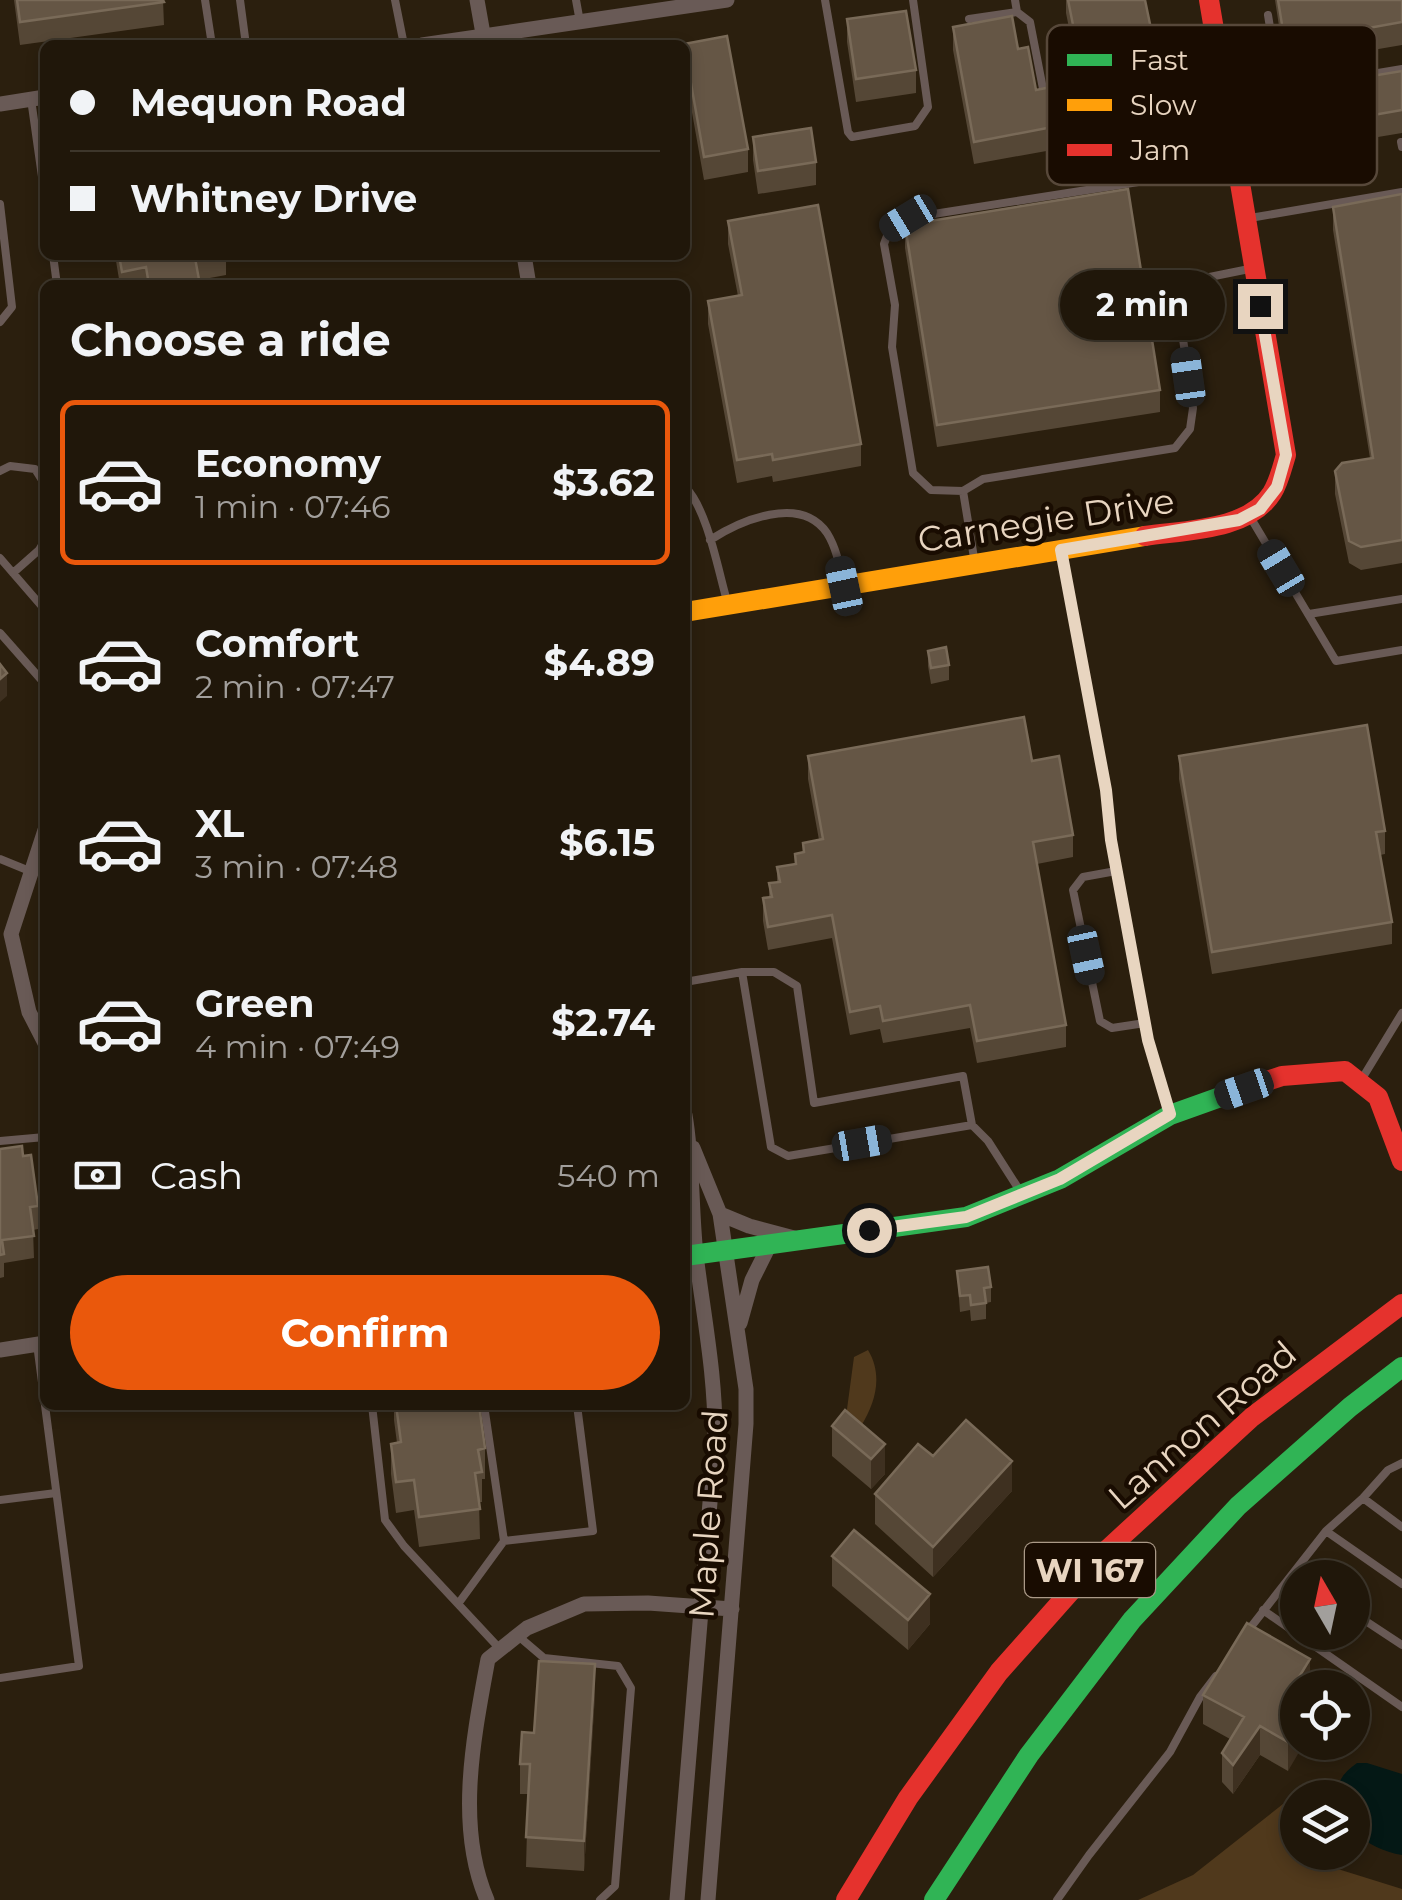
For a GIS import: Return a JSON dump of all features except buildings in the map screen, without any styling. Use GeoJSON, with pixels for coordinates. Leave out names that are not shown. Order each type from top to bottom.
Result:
{"type":"FeatureCollection","features":[{"type":"Feature","properties":{"kind":"street"},"geometry":{"type":"LineString","coordinates":[[476,0],[484,40]]}},
{"type":"Feature","properties":{"kind":"street"},"geometry":{"type":"LineString","coordinates":[[489,40],[651,6],[727,0]]}},
{"type":"Feature","properties":{"kind":"street"},"geometry":{"type":"LineString","coordinates":[[1209,0],[1213,25]]}},
{"type":"Feature","properties":{"kind":"street"},"geometry":{"type":"LineString","coordinates":[[0,104],[38,98]]}},
{"type":"Feature","properties":{"kind":"street"},"geometry":{"type":"LineString","coordinates":[[1240,185],[1286,455],[1277,487],[1260,509],[1244,518]]}},
{"type":"Feature","properties":{"kind":"street","name":"Carnegie Drive"},"geometry":{"type":"LineString","coordinates":[[690,611],[1244,518]]}},
{"type":"Feature","properties":{"kind":"street"},"geometry":{"type":"LineString","coordinates":[[40,846],[12,934],[29,1012],[40,1033]]}},
{"type":"Feature","properties":{"kind":"street"},"geometry":{"type":"LineString","coordinates":[[691,1255],[966,1217],[1060,1179],[1170,1114],[1282,1076],[1345,1070],[1378,1097],[1402,1161]]}},
{"type":"Feature","properties":{"kind":"street","name":"Maple Road"},"geometry":{"type":"LineString","coordinates":[[690,1140],[720,1214],[746,1389],[708,1900]]}},
{"type":"Feature","properties":{"kind":"street"},"geometry":{"type":"LineString","coordinates":[[720,1214],[803,1240]]}},
{"type":"Feature","properties":{"kind":"street"},"geometry":{"type":"LineString","coordinates":[[738,1332],[752,1280],[770,1244]]}},
{"type":"Feature","properties":{"kind":"street","name":"Maple Road"},"geometry":{"type":"LineString","coordinates":[[677,1900],[716,1408],[702,1301],[691,1255]]}},
{"type":"Feature","properties":{"kind":"street"},"geometry":{"type":"LineString","coordinates":[[690,1290],[702,1301]]}},
{"type":"Feature","properties":{"kind":"street","name":"Lannon Road"},"geometry":{"type":"LineString","coordinates":[[846,1900],[908,1798],[999,1672],[1109,1548],[1252,1417],[1402,1304]]}},
{"type":"Feature","properties":{"kind":"street"},"geometry":{"type":"LineString","coordinates":[[0,1350],[40,1344]]}},
{"type":"Feature","properties":{"kind":"street","name":"WI 167"},"geometry":{"type":"LineString","coordinates":[[934,1900],[1029,1755],[1132,1620],[1238,1506],[1402,1368]]}},
{"type":"Feature","properties":{"kind":"street"},"geometry":{"type":"LineString","coordinates":[[486,1900],[478,1882],[468,1809],[476,1724],[488,1658],[526,1628],[584,1604],[732,1608]]}},
{"type":"Feature","properties":{"kind":"lane"},"geometry":{"type":"LineString","coordinates":[[205,0],[211,40]]}},
{"type":"Feature","properties":{"kind":"lane"},"geometry":{"type":"LineString","coordinates":[[240,0],[245,40]]}},
{"type":"Feature","properties":{"kind":"lane"},"geometry":{"type":"LineString","coordinates":[[396,0],[403,40]]}},
{"type":"Feature","properties":{"kind":"lane"},"geometry":{"type":"LineString","coordinates":[[576,0],[580,22]]}},
{"type":"Feature","properties":{"kind":"lane"},"geometry":{"type":"LineString","coordinates":[[825,0],[852,137],[915,126],[928,107],[913,0]]}},
{"type":"Feature","properties":{"kind":"lane"},"geometry":{"type":"LineString","coordinates":[[1015,0],[1017,12],[1030,22],[1044,94]]}},
{"type":"Feature","properties":{"kind":"lane"},"geometry":{"type":"LineString","coordinates":[[969,19],[1017,12]]}},
{"type":"Feature","properties":{"kind":"lane"},"geometry":{"type":"LineString","coordinates":[[1268,14],[1270,25]]}},
{"type":"Feature","properties":{"kind":"lane"},"geometry":{"type":"LineString","coordinates":[[1377,73],[1402,69]]}},
{"type":"Feature","properties":{"kind":"lane"},"geometry":{"type":"LineString","coordinates":[[38,98],[40,127]]}},
{"type":"Feature","properties":{"kind":"lane"},"geometry":{"type":"LineString","coordinates":[[1121,185],[908,218],[890,228],[884,244],[895,305],[892,347],[913,474],[931,490],[963,491],[983,479],[1175,448],[1190,429],[1193,408],[1175,284],[1254,268]]}},
{"type":"Feature","properties":{"kind":"lane"},"geometry":{"type":"LineString","coordinates":[[1246,219],[1402,192]]}},
{"type":"Feature","properties":{"kind":"lane"},"geometry":{"type":"LineString","coordinates":[[0,204],[12,307],[0,322]]}},
{"type":"Feature","properties":{"kind":"lane"},"geometry":{"type":"LineString","coordinates":[[0,470],[10,466],[35,469],[40,477]]}},
{"type":"Feature","properties":{"kind":"lane"},"geometry":{"type":"LineString","coordinates":[[963,491],[975,564]]}},
{"type":"Feature","properties":{"kind":"lane"},"geometry":{"type":"LineString","coordinates":[[690,492],[710,540],[728,605]]}},
{"type":"Feature","properties":{"kind":"lane"},"geometry":{"type":"LineString","coordinates":[[710,540],[734,525],[764,514],[802,515],[825,529],[837,553],[844,586]]}},
{"type":"Feature","properties":{"kind":"lane"},"geometry":{"type":"LineString","coordinates":[[1244,518],[1336,661],[1402,650]]}},
{"type":"Feature","properties":{"kind":"lane"},"geometry":{"type":"LineString","coordinates":[[13,573],[40,548]]}},
{"type":"Feature","properties":{"kind":"lane"},"geometry":{"type":"LineString","coordinates":[[1061,550],[1145,1023],[1170,1114]]}},
{"type":"Feature","properties":{"kind":"lane"},"geometry":{"type":"LineString","coordinates":[[0,558],[40,604]]}},
{"type":"Feature","properties":{"kind":"lane"},"geometry":{"type":"LineString","coordinates":[[1309,614],[1402,599]]}},
{"type":"Feature","properties":{"kind":"lane"},"geometry":{"type":"LineString","coordinates":[[0,633],[40,678]]}},
{"type":"Feature","properties":{"kind":"lane"},"geometry":{"type":"LineString","coordinates":[[0,859],[32,872]]}},
{"type":"Feature","properties":{"kind":"lane"},"geometry":{"type":"LineString","coordinates":[[1116,871],[1084,877],[1073,890],[1100,1021],[1112,1028],[1145,1023]]}},
{"type":"Feature","properties":{"kind":"lane"},"geometry":{"type":"LineString","coordinates":[[690,981],[742,972],[774,972],[797,986],[814,1102],[964,1076],[972,1125],[1022,1194]]}},
{"type":"Feature","properties":{"kind":"lane"},"geometry":{"type":"LineString","coordinates":[[742,972],[771,1146],[788,1156],[972,1125]]}},
{"type":"Feature","properties":{"kind":"lane"},"geometry":{"type":"LineString","coordinates":[[1360,1082],[1402,1013]]}},
{"type":"Feature","properties":{"kind":"lane"},"geometry":{"type":"LineString","coordinates":[[0,1141],[40,1137]]}},
{"type":"Feature","properties":{"kind":"lane"},"geometry":{"type":"LineString","coordinates":[[0,1678],[78,1666],[48,1410]]}},
{"type":"Feature","properties":{"kind":"lane"},"geometry":{"type":"LineString","coordinates":[[373,1410],[385,1520],[404,1546],[500,1649]]}},
{"type":"Feature","properties":{"kind":"lane"},"geometry":{"type":"LineString","coordinates":[[458,1604],[504,1541],[485,1410]]}},
{"type":"Feature","properties":{"kind":"lane"},"geometry":{"type":"LineString","coordinates":[[504,1541],[593,1531],[578,1410]]}},
{"type":"Feature","properties":{"kind":"lane"},"geometry":{"type":"LineString","coordinates":[[1302,1560],[1388,1470],[1402,1463]]}},
{"type":"Feature","properties":{"kind":"lane"},"geometry":{"type":"LineString","coordinates":[[0,1500],[56,1493]]}},
{"type":"Feature","properties":{"kind":"lane"},"geometry":{"type":"LineString","coordinates":[[1363,1498],[1402,1527]]}},
{"type":"Feature","properties":{"kind":"lane"},"geometry":{"type":"LineString","coordinates":[[1326,1531],[1402,1584]]}},
{"type":"Feature","properties":{"kind":"lane"},"geometry":{"type":"LineString","coordinates":[[1240,1642],[1280,1588]]}},
{"type":"Feature","properties":{"kind":"lane"},"geometry":{"type":"LineString","coordinates":[[1263,1610],[1402,1707]]}},
{"type":"Feature","properties":{"kind":"lane"},"geometry":{"type":"LineString","coordinates":[[1370,1624],[1402,1645]]}},
{"type":"Feature","properties":{"kind":"lane"},"geometry":{"type":"LineString","coordinates":[[517,1635],[544,1658],[618,1666],[631,1688],[615,1886],[600,1900]]}},
{"type":"Feature","properties":{"kind":"lane"},"geometry":{"type":"LineString","coordinates":[[1057,1900],[1170,1752],[1200,1697],[1220,1670]]}},
{"type":"Feature","properties":{"kind":"shaded area"},"geometry":{"type":"Polygon","coordinates":[[[868,1350],[876,1379],[871,1408],[861,1426],[845,1424],[854,1357],[868,1350]]]}},
{"type":"Feature","properties":{"kind":"shaded area"},"geometry":{"type":"Polygon","coordinates":[[[1357,1763],[1367,1763],[1402,1774],[1402,1855],[1370,1844],[1370,1780],[1341,1780],[1357,1763]]]}},
{"type":"Feature","properties":{"kind":"shaded area"},"geometry":{"type":"Polygon","coordinates":[[[1280,1806],[1280,1870],[1341,1870],[1402,1889],[1402,1900],[1138,1900],[1193,1875],[1280,1806]]]}},
{"type":"Feature","properties":{"kind":"traffic: fast"},"geometry":{"type":"LineString","coordinates":[[690,1255],[966,1217],[1060,1179],[1170,1115],[1240,1090]]}},
{"type":"Feature","properties":{"kind":"traffic: fast"},"geometry":{"type":"LineString","coordinates":[[934,1900],[1029,1755],[1132,1620],[1238,1506],[1350,1407],[1402,1367]]}},
{"type":"Feature","properties":{"kind":"traffic: slow"},"geometry":{"type":"LineString","coordinates":[[690,611],[1145,536]]}},
{"type":"Feature","properties":{"kind":"traffic: jam"},"geometry":{"type":"LineString","coordinates":[[1209,0],[1213,25]]}},
{"type":"Feature","properties":{"kind":"traffic: jam"},"geometry":{"type":"LineString","coordinates":[[1145,536],[1196,530],[1248,515],[1272,493],[1286,455],[1240,185]]}},
{"type":"Feature","properties":{"kind":"traffic: jam"},"geometry":{"type":"LineString","coordinates":[[1240,1090],[1282,1076],[1345,1071],[1378,1097],[1402,1161]]}},
{"type":"Feature","properties":{"kind":"traffic: jam"},"geometry":{"type":"LineString","coordinates":[[846,1900],[908,1798],[999,1672],[1109,1548],[1252,1417],[1402,1304]]}},
{"type":"Feature","properties":{"kind":"route"},"geometry":{"type":"LineString","coordinates":[[869,1230],[966,1217],[1060,1179],[1170,1114],[1148,1040],[1061,550],[1239,520],[1260,509],[1277,487],[1286,455],[1260,306]]}}]}
